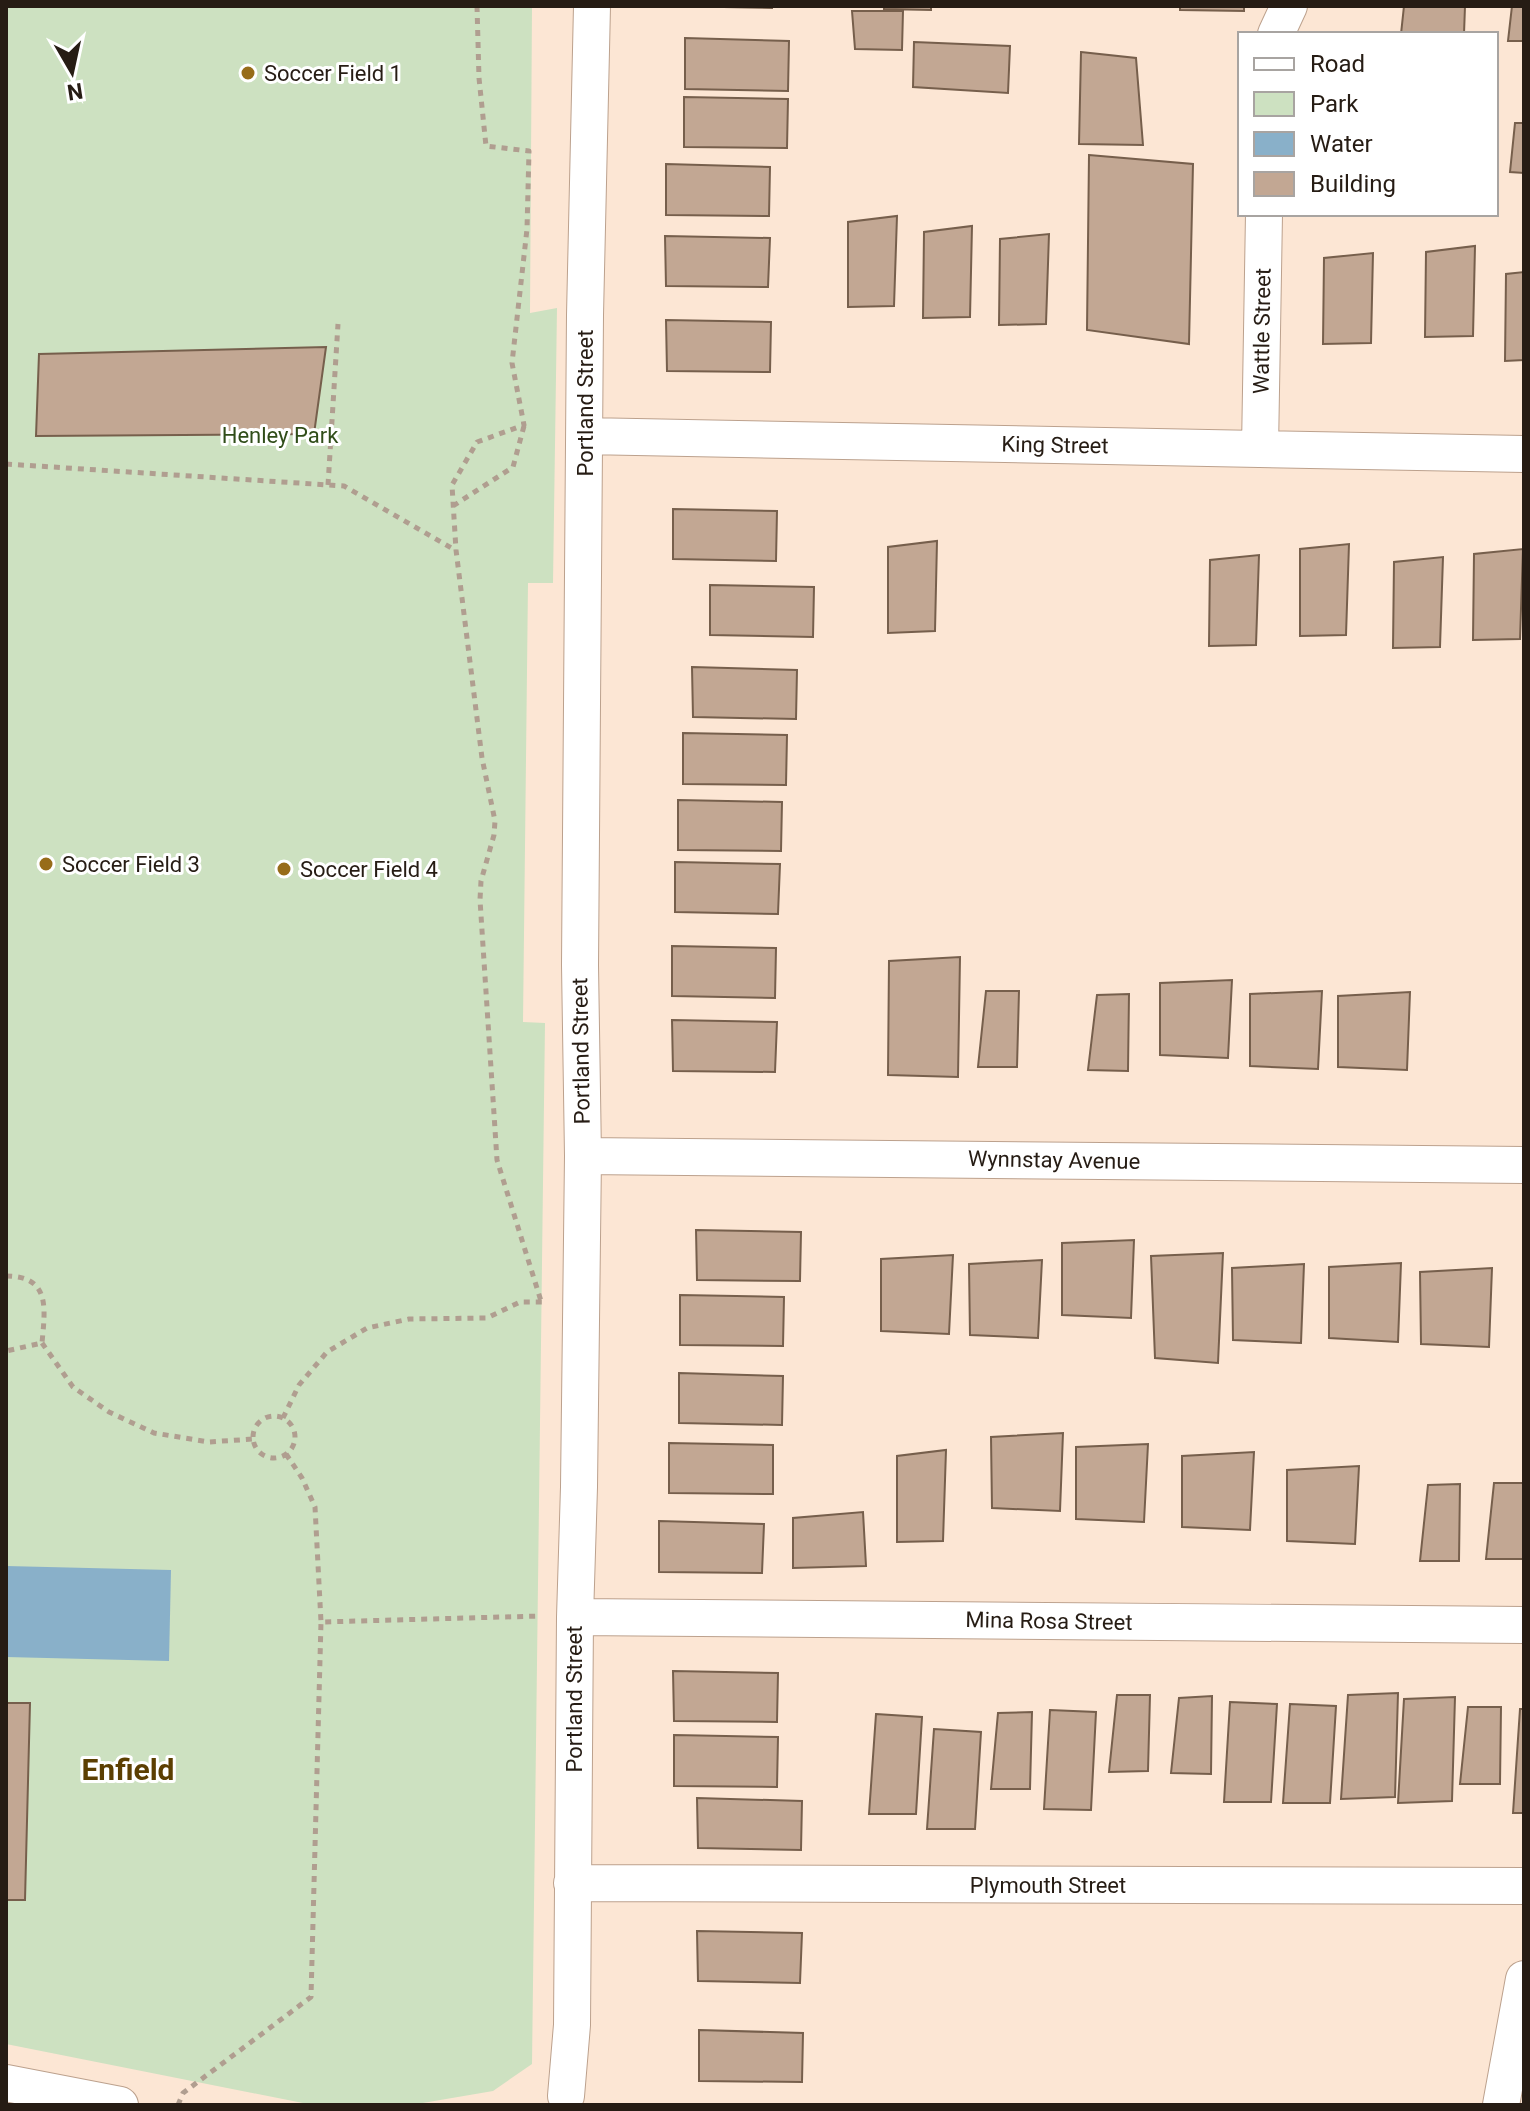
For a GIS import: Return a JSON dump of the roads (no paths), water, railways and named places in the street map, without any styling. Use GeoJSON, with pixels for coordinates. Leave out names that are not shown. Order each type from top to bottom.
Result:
{"type":"FeatureCollection","features":[{"type":"Feature","properties":{"kind":"street","name":"Portland Street"},"geometry":{"type":"LineString","coordinates":[[564,2102],[572,2025],[572,1883],[558,1617],[579,1487],[585,315],[592,6]]}},
{"type":"Feature","properties":{"kind":"street"},"geometry":{"type":"LineString","coordinates":[[1277,32],[1289,6]]}},
{"type":"Feature","properties":{"kind":"street","name":"Wattle Street"},"geometry":{"type":"LineString","coordinates":[[1260,449],[1264,216]]}},
{"type":"Feature","properties":{"kind":"street","name":"King Street"},"geometry":{"type":"LineString","coordinates":[[585,436],[1524,454]]}},
{"type":"Feature","properties":{"kind":"street","name":"Wynnstay Avenue"},"geometry":{"type":"LineString","coordinates":[[583,1156],[1524,1165]]}},
{"type":"Feature","properties":{"kind":"street","name":"Mina Rosa Street"},"geometry":{"type":"LineString","coordinates":[[558,1617],[1524,1625]]}},
{"type":"Feature","properties":{"kind":"street","name":"Plymouth Street"},"geometry":{"type":"LineString","coordinates":[[572,1883],[1524,1886]]}},
{"type":"Feature","properties":{"kind":"street"},"geometry":{"type":"LineString","coordinates":[[1501,2105],[1524,1979]]}},
{"type":"Feature","properties":{"kind":"street"},"geometry":{"type":"LineString","coordinates":[[6,2083],[66,2100],[120,2105]]}},
{"type":"Feature","properties":{"kind":"water"},"geometry":{"type":"Polygon","coordinates":[[[6,1566],[171,1570],[169,1661],[6,1657],[6,1566]]]}},
{"type":"Feature","properties":{"kind":"place","name":"Soccer Field 1"},"geometry":{"type":"Point","coordinates":[248,73]}},
{"type":"Feature","properties":{"kind":"place","name":"Soccer Field 3"},"geometry":{"type":"Point","coordinates":[46,864]}},
{"type":"Feature","properties":{"kind":"place","name":"Soccer Field 4"},"geometry":{"type":"Point","coordinates":[284,869]}},
{"type":"Feature","properties":{"kind":"district","name":"Enfield"},"geometry":{"type":"Point","coordinates":[128,1769]}},
{"type":"Feature","properties":{"kind":"park label","name":"Henley Park"},"geometry":{"type":"Point","coordinates":[280,435]}}]}
